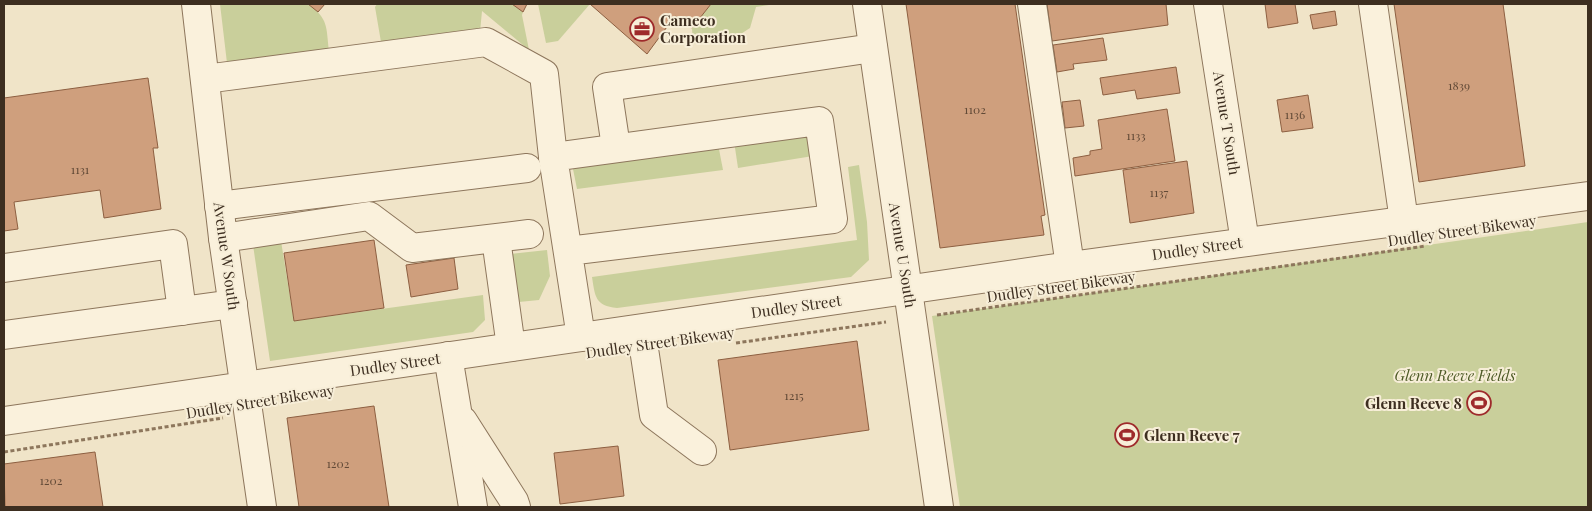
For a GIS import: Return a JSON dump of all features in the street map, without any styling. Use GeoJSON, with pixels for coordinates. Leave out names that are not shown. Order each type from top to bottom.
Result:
{"type":"FeatureCollection","features":[{"type":"Feature","properties":{"kind":"street","name":"Avenue W South"},"geometry":{"type":"LineString","coordinates":[[196,4],[223,238],[262,507]]}},
{"type":"Feature","properties":{"kind":"street","name":"Avenue U South"},"geometry":{"type":"LineString","coordinates":[[867,4],[939,507]]}},
{"type":"Feature","properties":{"kind":"street"},"geometry":{"type":"LineString","coordinates":[[1032,4],[1070,266]]}},
{"type":"Feature","properties":{"kind":"street","name":"Avenue T South"},"geometry":{"type":"LineString","coordinates":[[1208,4],[1245,242]]}},
{"type":"Feature","properties":{"kind":"street"},"geometry":{"type":"LineString","coordinates":[[1373,4],[1404,221]]}},
{"type":"Feature","properties":{"kind":"street"},"geometry":{"type":"LineString","coordinates":[[205,79],[486,42],[544,74],[553,157],[582,337]]}},
{"type":"Feature","properties":{"kind":"street"},"geometry":{"type":"LineString","coordinates":[[616,147],[607,86],[873,48]]}},
{"type":"Feature","properties":{"kind":"street"},"geometry":{"type":"LineString","coordinates":[[553,157],[819,121],[833,219],[568,251]]}},
{"type":"Feature","properties":{"kind":"street"},"geometry":{"type":"LineString","coordinates":[[219,206],[527,168]]}},
{"type":"Feature","properties":{"kind":"street","name":"Dudley Street"},"geometry":{"type":"LineString","coordinates":[[4,421],[1070,266],[1588,196]]}},
{"type":"Feature","properties":{"kind":"street"},"geometry":{"type":"LineString","coordinates":[[223,238],[369,216],[412,248],[529,234]]}},
{"type":"Feature","properties":{"kind":"street"},"geometry":{"type":"LineString","coordinates":[[496,239],[511,347]]}},
{"type":"Feature","properties":{"kind":"street"},"geometry":{"type":"LineString","coordinates":[[4,268],[173,244],[182,310]]}},
{"type":"Feature","properties":{"kind":"street"},"geometry":{"type":"LineString","coordinates":[[4,335],[233,304]]}},
{"type":"Feature","properties":{"kind":"street"},"geometry":{"type":"LineString","coordinates":[[641,329],[654,415],[702,451]]}},
{"type":"Feature","properties":{"kind":"street"},"geometry":{"type":"LineString","coordinates":[[448,356],[473,507]]}},
{"type":"Feature","properties":{"kind":"street"},"geometry":{"type":"LineString","coordinates":[[456,411],[516,507]]}},
{"type":"Feature","properties":{"kind":"path","name":"Dudley Street Bikeway"},"geometry":{"type":"LineString","coordinates":[[735,343],[1432,245]]}},
{"type":"Feature","properties":{"kind":"path","name":"Dudley Street Bikeway"},"geometry":{"type":"LineString","coordinates":[[4,452],[249,414]]}},
{"type":"Feature","properties":{"kind":"green space"},"geometry":{"type":"Polygon","coordinates":[[[220,4],[308,4],[323,19],[327,30],[329,51],[227,63],[220,4]]]}},
{"type":"Feature","properties":{"kind":"green space"},"geometry":{"type":"Polygon","coordinates":[[[377,4],[512,4],[523,12],[529,50],[482,11],[480,32],[381,42],[375,7],[377,4]]]}},
{"type":"Feature","properties":{"kind":"green space"},"geometry":{"type":"Polygon","coordinates":[[[538,4],[590,4],[558,41],[546,43],[538,4]]]}},
{"type":"Feature","properties":{"kind":"green space"},"geometry":{"type":"Polygon","coordinates":[[[711,4],[776,4],[756,7],[750,28],[730,41],[693,44],[692,28],[711,4]]]}},
{"type":"Feature","properties":{"kind":"green space"},"geometry":{"type":"Polygon","coordinates":[[[810,129],[813,156],[738,168],[734,141],[810,129]]]}},
{"type":"Feature","properties":{"kind":"green space"},"geometry":{"type":"Polygon","coordinates":[[[718,144],[723,170],[577,189],[572,164],[718,144]]]}},
{"type":"Feature","properties":{"kind":"green space"},"geometry":{"type":"Polygon","coordinates":[[[859,165],[867,222],[869,260],[851,277],[617,308],[604,305],[597,299],[592,277],[857,240],[848,167],[859,165]]]}},
{"type":"Feature","properties":{"kind":"green space","name":"Glenn Reeve Fields"},"geometry":{"type":"Polygon","coordinates":[[[1588,222],[1588,507],[960,507],[932,316],[1588,222]]]}},
{"type":"Feature","properties":{"kind":"green space"},"geometry":{"type":"Polygon","coordinates":[[[281,241],[294,321],[483,295],[485,320],[473,332],[270,361],[253,245],[281,241]]]}},
{"type":"Feature","properties":{"kind":"green space"},"geometry":{"type":"Polygon","coordinates":[[[547,250],[550,276],[539,300],[519,302],[510,254],[547,250]]]}},
{"type":"Feature","properties":{"kind":"building"},"geometry":{"type":"Polygon","coordinates":[[[308,4],[325,4],[318,12],[308,4]]]}},
{"type":"Feature","properties":{"kind":"building"},"geometry":{"type":"Polygon","coordinates":[[[512,4],[527,4],[523,12],[512,4]]]}},
{"type":"Feature","properties":{"kind":"building","name":"Cameco Corporation"},"geometry":{"type":"Polygon","coordinates":[[[590,4],[711,4],[692,28],[675,16],[647,54],[590,4]]]}},
{"type":"Feature","properties":{"kind":"building"},"geometry":{"type":"Polygon","coordinates":[[[906,4],[1015,4],[1045,215],[1041,216],[1044,235],[940,248],[906,4]]]}},
{"type":"Feature","properties":{"kind":"building"},"geometry":{"type":"Polygon","coordinates":[[[1047,4],[1166,4],[1168,25],[1052,41],[1047,4]]]}},
{"type":"Feature","properties":{"kind":"building"},"geometry":{"type":"Polygon","coordinates":[[[1265,4],[1295,4],[1298,23],[1268,28],[1265,4]]]}},
{"type":"Feature","properties":{"kind":"building"},"geometry":{"type":"Polygon","coordinates":[[[1394,4],[1503,4],[1525,166],[1419,182],[1394,4]]]}},
{"type":"Feature","properties":{"kind":"building"},"geometry":{"type":"Polygon","coordinates":[[[1335,11],[1337,25],[1313,29],[1310,15],[1335,11]]]}},
{"type":"Feature","properties":{"kind":"building"},"geometry":{"type":"Polygon","coordinates":[[[1103,38],[1107,60],[1073,64],[1074,69],[1057,72],[1053,45],[1103,38]]]}},
{"type":"Feature","properties":{"kind":"building"},"geometry":{"type":"Polygon","coordinates":[[[1176,67],[1180,93],[1137,99],[1135,90],[1103,95],[1100,78],[1176,67]]]}},
{"type":"Feature","properties":{"kind":"building"},"geometry":{"type":"Polygon","coordinates":[[[148,78],[158,148],[153,148],[161,209],[104,218],[100,190],[14,202],[18,229],[4,231],[4,98],[148,78]]]}},
{"type":"Feature","properties":{"kind":"building"},"geometry":{"type":"Polygon","coordinates":[[[1308,95],[1313,128],[1282,132],[1277,100],[1308,95]]]}},
{"type":"Feature","properties":{"kind":"building"},"geometry":{"type":"Polygon","coordinates":[[[1080,100],[1084,126],[1065,128],[1062,102],[1080,100]]]}},
{"type":"Feature","properties":{"kind":"building"},"geometry":{"type":"Polygon","coordinates":[[[1167,109],[1175,161],[1075,176],[1073,158],[1090,155],[1090,151],[1102,149],[1098,120],[1167,109]]]}},
{"type":"Feature","properties":{"kind":"building"},"geometry":{"type":"Polygon","coordinates":[[[1187,161],[1194,213],[1130,223],[1123,170],[1187,161]]]}},
{"type":"Feature","properties":{"kind":"building"},"geometry":{"type":"Polygon","coordinates":[[[374,240],[384,308],[294,321],[284,253],[374,240]]]}},
{"type":"Feature","properties":{"kind":"building"},"geometry":{"type":"Polygon","coordinates":[[[454,258],[458,289],[411,297],[406,265],[454,258]]]}},
{"type":"Feature","properties":{"kind":"building"},"geometry":{"type":"Polygon","coordinates":[[[857,341],[869,430],[730,450],[718,360],[857,341]]]}},
{"type":"Feature","properties":{"kind":"building"},"geometry":{"type":"Polygon","coordinates":[[[374,406],[389,507],[299,507],[287,418],[374,406]]]}},
{"type":"Feature","properties":{"kind":"building"},"geometry":{"type":"Polygon","coordinates":[[[618,446],[624,496],[560,504],[554,453],[618,446]]]}},
{"type":"Feature","properties":{"kind":"building"},"geometry":{"type":"Polygon","coordinates":[[[95,452],[103,507],[5,507],[4,464],[95,452]]]}},
{"type":"Feature","properties":{"kind":"place","name":"Cameco Corporation"},"geometry":{"type":"Point","coordinates":[642,29]}},
{"type":"Feature","properties":{"kind":"place","name":"Glenn Reeve 8"},"geometry":{"type":"Point","coordinates":[1479,403]}},
{"type":"Feature","properties":{"kind":"place","name":"Glenn Reeve 7"},"geometry":{"type":"Point","coordinates":[1127,435]}}]}
